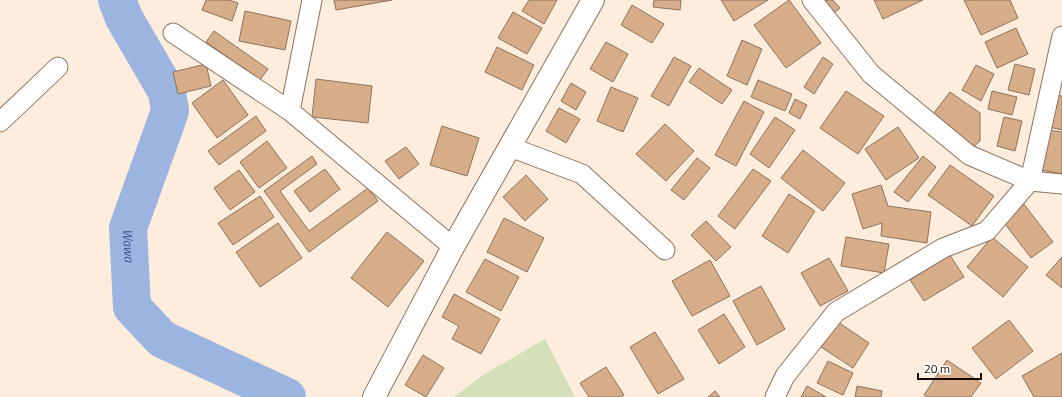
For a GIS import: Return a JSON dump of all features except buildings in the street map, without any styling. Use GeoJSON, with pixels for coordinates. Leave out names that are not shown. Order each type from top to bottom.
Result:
{"type":"FeatureCollection","features":[{"type":"Feature","properties":{"kind":"main road"},"geometry":{"type":"LineString","coordinates":[[374,397],[453,247],[593,0]]}},
{"type":"Feature","properties":{"kind":"street"},"geometry":{"type":"LineString","coordinates":[[290,111],[312,0]]}},
{"type":"Feature","properties":{"kind":"street"},"geometry":{"type":"LineString","coordinates":[[812,0],[871,74],[970,155],[1030,181],[1062,184]]}},
{"type":"Feature","properties":{"kind":"street"},"geometry":{"type":"LineString","coordinates":[[173,33],[290,111],[453,247]]}},
{"type":"Feature","properties":{"kind":"street"},"geometry":{"type":"LineString","coordinates":[[775,397],[785,376],[836,312],[943,248],[987,232],[1030,181],[1062,36]]}},
{"type":"Feature","properties":{"kind":"street"},"geometry":{"type":"LineString","coordinates":[[0,122],[58,67]]}},
{"type":"Feature","properties":{"kind":"street"},"geometry":{"type":"LineString","coordinates":[[510,147],[582,174],[665,250]]}},
{"type":"Feature","properties":{"kind":"green space"},"geometry":{"type":"Polygon","coordinates":[[[545,339],[575,397],[454,397],[483,375],[545,339]]]}},
{"type":"Feature","properties":{"kind":"waterway","name":"Wawa"},"geometry":{"type":"LineString","coordinates":[[117,0],[124,18],[167,92],[170,111],[128,228],[132,307],[162,339],[287,397]]}}]}
